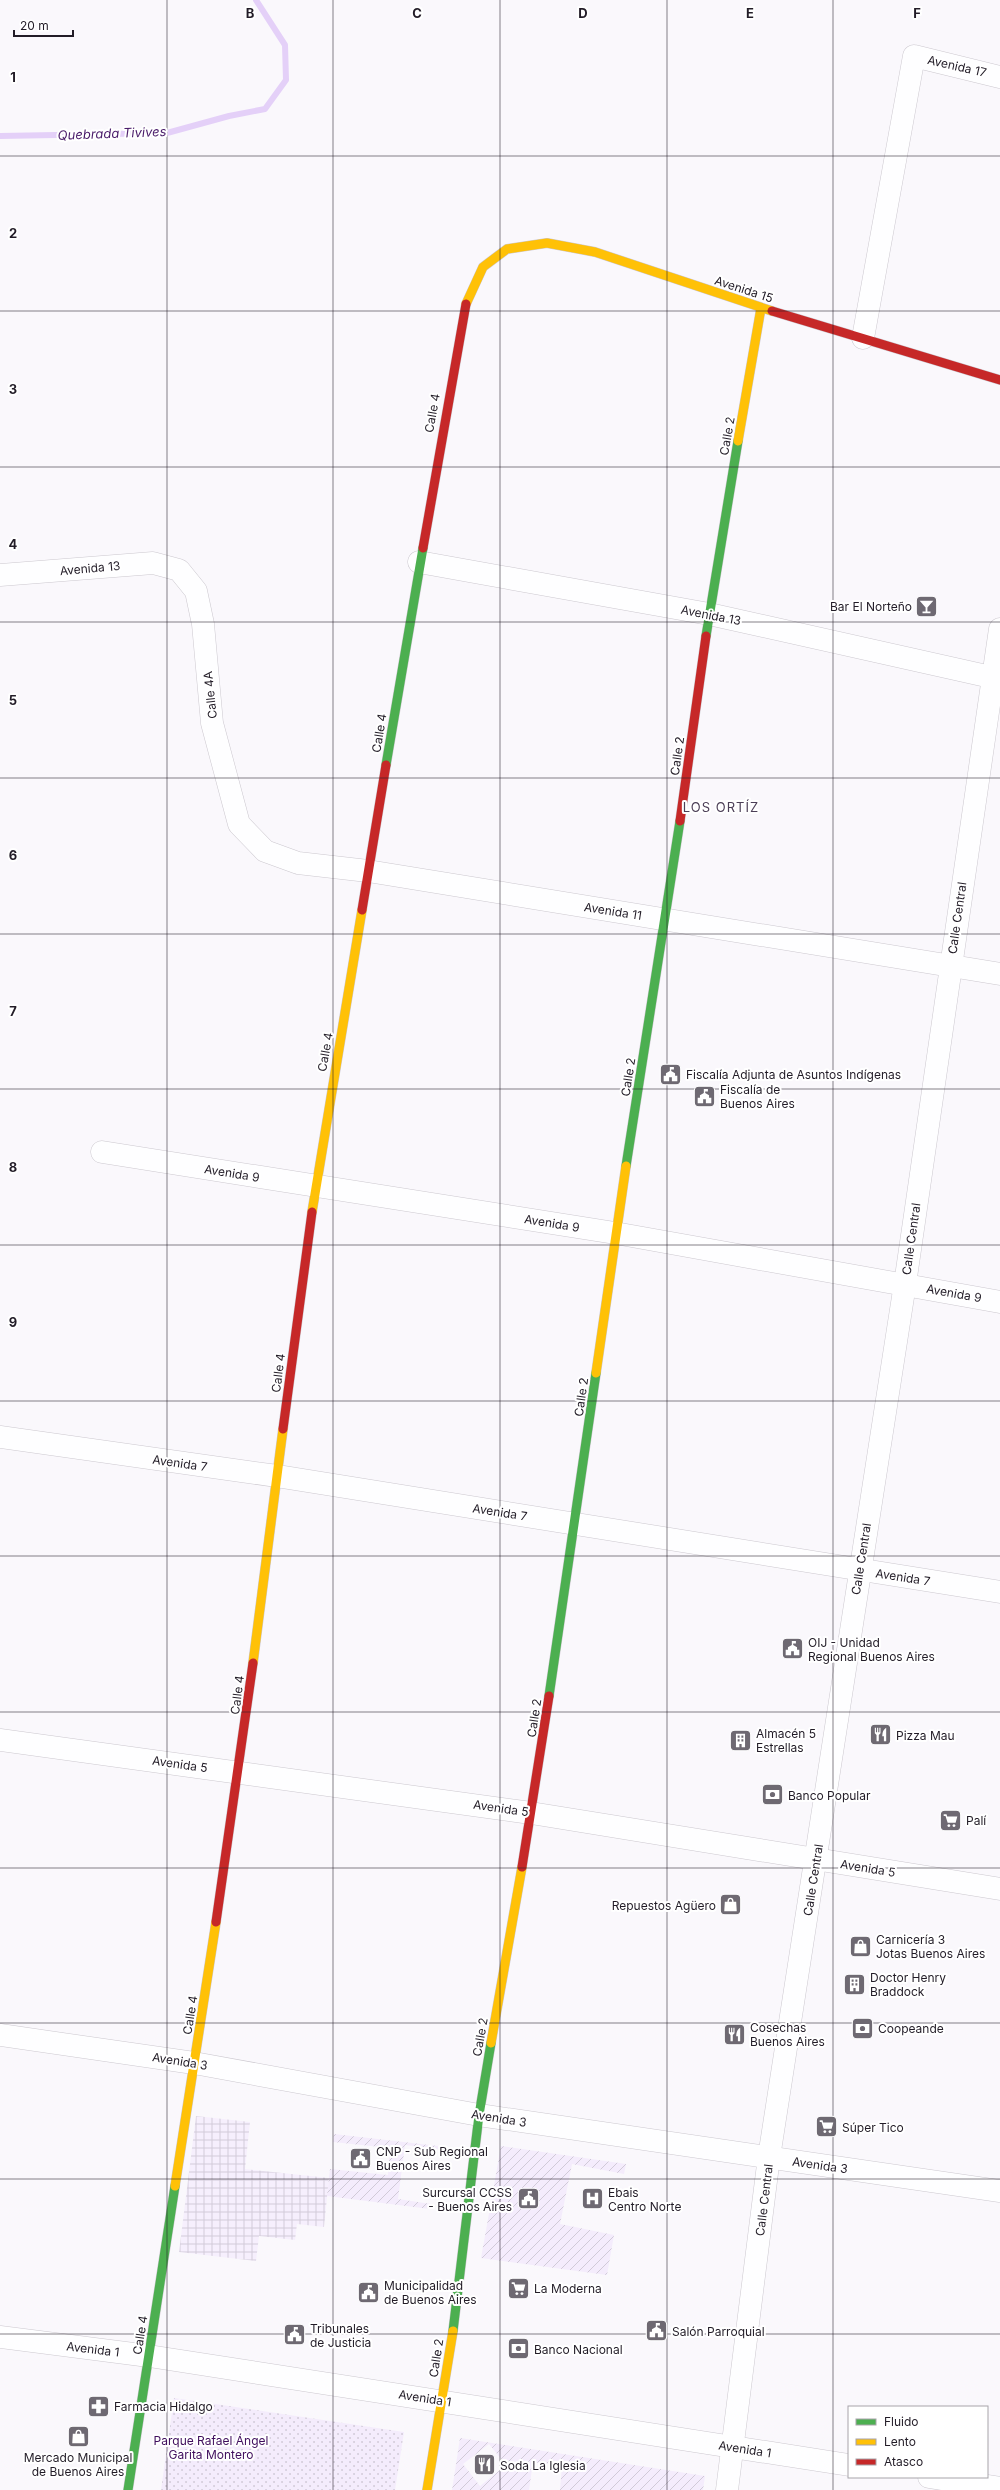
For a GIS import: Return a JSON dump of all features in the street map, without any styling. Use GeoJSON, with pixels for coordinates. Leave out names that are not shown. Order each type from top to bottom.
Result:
{"type":"FeatureCollection","features":[{"type":"Feature","properties":{"kind":"street","name":"Avenida 17"},"geometry":{"type":"LineString","coordinates":[[863,338],[914,56],[1000,76]]}},
{"type":"Feature","properties":{"kind":"street","name":"Avenida 15"},"geometry":{"type":"LineString","coordinates":[[483,267],[506,249],[547,243],[595,252],[761,308],[1000,380]]}},
{"type":"Feature","properties":{"kind":"street","name":"Calle 4"},"geometry":{"type":"LineString","coordinates":[[128,2490],[239,1772],[315,1186],[462,309],[483,267]]}},
{"type":"Feature","properties":{"kind":"street","name":"Calle 2"},"geometry":{"type":"LineString","coordinates":[[426,2490],[456,2311],[479,2115],[531,1813],[575,1524],[615,1233],[666,919],[709,614],[761,308]]}},
{"type":"Feature","properties":{"kind":"street","name":"Avenida 13"},"geometry":{"type":"LineString","coordinates":[[419,562],[709,614],[996,678]]}},
{"type":"Feature","properties":{"kind":"street","name":"Avenida 13"},"geometry":{"type":"LineString","coordinates":[[0,575],[153,563],[180,570]]}},
{"type":"Feature","properties":{"kind":"street","name":"Calle 4A"},"geometry":{"type":"LineString","coordinates":[[180,570],[196,592],[203,624],[212,723],[239,824]]}},
{"type":"Feature","properties":{"kind":"street","name":"Calle Central"},"geometry":{"type":"LineString","coordinates":[[727,2490],[769,2157],[904,1284],[950,964],[996,678],[1000,629]]}},
{"type":"Feature","properties":{"kind":"street","name":"Avenida 11"},"geometry":{"type":"LineString","coordinates":[[239,824],[265,851],[298,863],[368,871],[950,964],[1000,974]]}},
{"type":"Feature","properties":{"kind":"street","name":"Avenida 9"},"geometry":{"type":"LineString","coordinates":[[102,1152],[615,1233],[1000,1302]]}},
{"type":"Feature","properties":{"kind":"street","name":"Avenida 7"},"geometry":{"type":"LineString","coordinates":[[0,1437],[277,1476],[1000,1592]]}},
{"type":"Feature","properties":{"kind":"street","name":"Avenida 5"},"geometry":{"type":"LineString","coordinates":[[0,1740],[531,1813],[1000,1889]]}},
{"type":"Feature","properties":{"kind":"street","name":"Avenida 3"},"geometry":{"type":"LineString","coordinates":[[0,2035],[194,2063],[479,2115],[1000,2192]]}},
{"type":"Feature","properties":{"kind":"street","name":"Avenida 1"},"geometry":{"type":"LineString","coordinates":[[0,2337],[149,2356],[848,2465]]}},
{"type":"Feature","properties":{"kind":"street"},"geometry":{"type":"LineString","coordinates":[[935,2478],[1000,2488]]}},
{"type":"Feature","properties":{"kind":"shaded area"},"geometry":{"type":"Polygon","coordinates":[[[196,2116],[250,2122],[245,2169],[329,2178],[324,2227],[297,2224],[295,2240],[259,2236],[256,2261],[179,2252],[196,2116]]]}},
{"type":"Feature","properties":{"kind":"green space"},"geometry":{"type":"Polygon","coordinates":[[[334,2134],[438,2146],[438,2149],[405,2145],[398,2199],[431,2204],[430,2209],[327,2196],[330,2169],[388,2175],[390,2148],[333,2142],[334,2134]]]}},
{"type":"Feature","properties":{"kind":"green space"},"geometry":{"type":"Polygon","coordinates":[[[501,2146],[626,2164],[624,2174],[572,2164],[560,2224],[614,2235],[607,2275],[481,2258],[501,2146]]]}},
{"type":"Feature","properties":{"kind":"green space","name":"Parque Rafael Ángel Garita Montero"},"geometry":{"type":"Polygon","coordinates":[[[174,2398],[404,2432],[395,2490],[161,2490],[174,2398]]]}},
{"type":"Feature","properties":{"kind":"green space"},"geometry":{"type":"Polygon","coordinates":[[[460,2438],[705,2476],[703,2490],[560,2490],[562,2466],[533,2462],[529,2490],[452,2490],[460,2438]],[[489,2444],[463,2464],[480,2486],[506,2465],[489,2444]]]}},
{"type":"Feature","properties":{"kind":"waterway","name":"Quebrada Tivives"},"geometry":{"type":"LineString","coordinates":[[0,136],[167,133],[229,116],[265,109],[286,80],[285,45],[256,0]]}},
{"type":"Feature","properties":{"kind":"traffic: fast"},"geometry":{"type":"LineString","coordinates":[[706,636],[738,441]]}},
{"type":"Feature","properties":{"kind":"traffic: fast"},"geometry":{"type":"LineString","coordinates":[[386,765],[423,548]]}},
{"type":"Feature","properties":{"kind":"traffic: fast"},"geometry":{"type":"LineString","coordinates":[[626,1166],[680,821]]}},
{"type":"Feature","properties":{"kind":"traffic: fast"},"geometry":{"type":"LineString","coordinates":[[549,1696],[596,1373]]}},
{"type":"Feature","properties":{"kind":"traffic: fast"},"geometry":{"type":"LineString","coordinates":[[453,2331],[479,2115],[491,2043]]}},
{"type":"Feature","properties":{"kind":"traffic: fast"},"geometry":{"type":"LineString","coordinates":[[128,2490],[175,2186]]}},
{"type":"Feature","properties":{"kind":"traffic: slow"},"geometry":{"type":"LineString","coordinates":[[466,304],[483,267],[507,249],[547,243],[595,252],[772,311]]}},
{"type":"Feature","properties":{"kind":"traffic: slow"},"geometry":{"type":"LineString","coordinates":[[738,441],[761,308]]}},
{"type":"Feature","properties":{"kind":"traffic: slow"},"geometry":{"type":"LineString","coordinates":[[312,1212],[362,910]]}},
{"type":"Feature","properties":{"kind":"traffic: slow"},"geometry":{"type":"LineString","coordinates":[[596,1373],[626,1166]]}},
{"type":"Feature","properties":{"kind":"traffic: slow"},"geometry":{"type":"LineString","coordinates":[[253,1663],[283,1429]]}},
{"type":"Feature","properties":{"kind":"traffic: slow"},"geometry":{"type":"LineString","coordinates":[[491,2043],[522,1867]]}},
{"type":"Feature","properties":{"kind":"traffic: slow"},"geometry":{"type":"LineString","coordinates":[[175,2186],[216,1922]]}},
{"type":"Feature","properties":{"kind":"traffic: slow"},"geometry":{"type":"LineString","coordinates":[[427,2490],[453,2331]]}},
{"type":"Feature","properties":{"kind":"traffic: jam"},"geometry":{"type":"LineString","coordinates":[[423,548],[466,304]]}},
{"type":"Feature","properties":{"kind":"traffic: jam"},"geometry":{"type":"LineString","coordinates":[[772,311],[1000,380]]}},
{"type":"Feature","properties":{"kind":"traffic: jam"},"geometry":{"type":"LineString","coordinates":[[680,821],[706,636]]}},
{"type":"Feature","properties":{"kind":"traffic: jam"},"geometry":{"type":"LineString","coordinates":[[362,910],[386,765]]}},
{"type":"Feature","properties":{"kind":"traffic: jam"},"geometry":{"type":"LineString","coordinates":[[283,1429],[312,1212]]}},
{"type":"Feature","properties":{"kind":"traffic: jam"},"geometry":{"type":"LineString","coordinates":[[216,1922],[253,1663]]}},
{"type":"Feature","properties":{"kind":"traffic: jam"},"geometry":{"type":"LineString","coordinates":[[522,1867],[549,1696]]}},
{"type":"Feature","properties":{"kind":"place","name":"Bar El Norteño"},"geometry":{"type":"Point","coordinates":[927,606]}},
{"type":"Feature","properties":{"kind":"place","name":"Fiscalía Adjunta de Asuntos Indígenas"},"geometry":{"type":"Point","coordinates":[670,1074]}},
{"type":"Feature","properties":{"kind":"place","name":"Fiscalía de Buenos Aires"},"geometry":{"type":"Point","coordinates":[705,1096]}},
{"type":"Feature","properties":{"kind":"place","name":"OIJ - Unidad Regional Buenos Aires"},"geometry":{"type":"Point","coordinates":[793,1649]}},
{"type":"Feature","properties":{"kind":"place","name":"Pizza Mau"},"geometry":{"type":"Point","coordinates":[880,1735]}},
{"type":"Feature","properties":{"kind":"place","name":"Almacén 5 Estrellas"},"geometry":{"type":"Point","coordinates":[740,1740]}},
{"type":"Feature","properties":{"kind":"place","name":"Banco Popular"},"geometry":{"type":"Point","coordinates":[772,1795]}},
{"type":"Feature","properties":{"kind":"place","name":"Palí"},"geometry":{"type":"Point","coordinates":[951,1820]}},
{"type":"Feature","properties":{"kind":"place","name":"Repuestos Agüero"},"geometry":{"type":"Point","coordinates":[731,1905]}},
{"type":"Feature","properties":{"kind":"place","name":"Carnicería 3 Jotas Buenos Aires"},"geometry":{"type":"Point","coordinates":[861,1946]}},
{"type":"Feature","properties":{"kind":"place","name":"Doctor Henry Braddock"},"geometry":{"type":"Point","coordinates":[854,1984]}},
{"type":"Feature","properties":{"kind":"place","name":"Coopeande"},"geometry":{"type":"Point","coordinates":[863,2028]}},
{"type":"Feature","properties":{"kind":"place","name":"Cosechas Buenos Aires"},"geometry":{"type":"Point","coordinates":[735,2034]}},
{"type":"Feature","properties":{"kind":"place","name":"Súper Tico"},"geometry":{"type":"Point","coordinates":[826,2127]}},
{"type":"Feature","properties":{"kind":"place","name":"CNP - Sub Regional Buenos Aires"},"geometry":{"type":"Point","coordinates":[360,2158]}},
{"type":"Feature","properties":{"kind":"place","name":"Surcursal CCSS - Buenos Aires"},"geometry":{"type":"Point","coordinates":[528,2199]}},
{"type":"Feature","properties":{"kind":"place","name":"Ebais Centro Norte"},"geometry":{"type":"Point","coordinates":[592,2199]}},
{"type":"Feature","properties":{"kind":"place","name":"La Moderna"},"geometry":{"type":"Point","coordinates":[518,2288]}},
{"type":"Feature","properties":{"kind":"place","name":"Municipalidad de Buenos Aires"},"geometry":{"type":"Point","coordinates":[368,2292]}},
{"type":"Feature","properties":{"kind":"place","name":"Salón Parroquial"},"geometry":{"type":"Point","coordinates":[657,2331]}},
{"type":"Feature","properties":{"kind":"place","name":"Tribunales de Justicia"},"geometry":{"type":"Point","coordinates":[295,2335]}},
{"type":"Feature","properties":{"kind":"place","name":"Banco Nacional"},"geometry":{"type":"Point","coordinates":[519,2349]}},
{"type":"Feature","properties":{"kind":"place","name":"Farmacia Hidalgo"},"geometry":{"type":"Point","coordinates":[99,2406]}},
{"type":"Feature","properties":{"kind":"place","name":"Mercado Municipal de Buenos Aires"},"geometry":{"type":"Point","coordinates":[78,2436]}},
{"type":"Feature","properties":{"kind":"place","name":"Soda La Iglesia"},"geometry":{"type":"Point","coordinates":[485,2465]}},
{"type":"Feature","properties":{"kind":"district","name":"LOS ORTÍZ"},"geometry":{"type":"Point","coordinates":[721,807]}}]}
